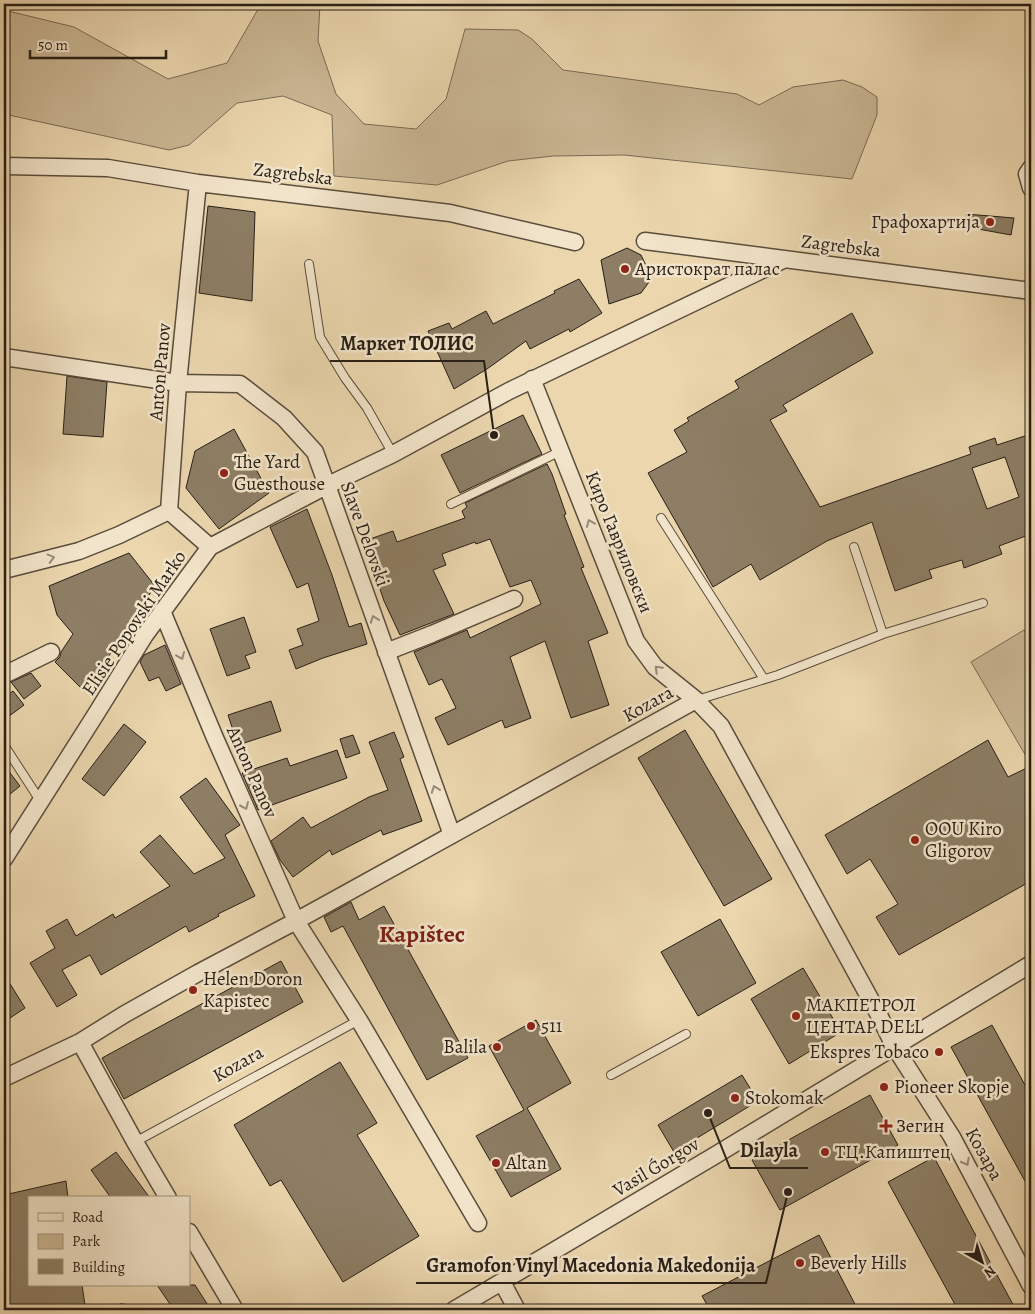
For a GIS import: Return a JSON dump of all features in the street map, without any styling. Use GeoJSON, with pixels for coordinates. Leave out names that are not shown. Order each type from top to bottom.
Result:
{"type":"FeatureCollection","features":[{"type":"Feature","properties":{"kind":"street","name":"Zagrebska"},"geometry":{"type":"LineString","coordinates":[[4,166],[108,168],[198,183],[450,213],[575,242]]}},
{"type":"Feature","properties":{"kind":"street"},"geometry":{"type":"LineString","coordinates":[[1031,168],[1027,174],[1031,188]]}},
{"type":"Feature","properties":{"kind":"street","name":"Anton Panov"},"geometry":{"type":"LineString","coordinates":[[169,511],[178,383],[198,183]]}},
{"type":"Feature","properties":{"kind":"street","name":"Zagrebska"},"geometry":{"type":"LineString","coordinates":[[645,241],[1031,291]]}},
{"type":"Feature","properties":{"kind":"street","name":"Elisie Popovski Marko"},"geometry":{"type":"LineString","coordinates":[[4,859],[145,635],[210,547],[326,486],[393,454],[532,379],[785,259]]}},
{"type":"Feature","properties":{"kind":"street","name":"Slave Delovski"},"geometry":{"type":"LineString","coordinates":[[4,357],[178,383],[240,384],[284,418],[315,452],[452,835]]}},
{"type":"Feature","properties":{"kind":"street","name":"Киро Гавриловски"},"geometry":{"type":"LineString","coordinates":[[532,379],[636,641],[655,668],[696,700]]}},
{"type":"Feature","properties":{"kind":"street"},"geometry":{"type":"LineString","coordinates":[[4,570],[79,551],[119,535],[169,511],[210,547]]}},
{"type":"Feature","properties":{"kind":"street"},"geometry":{"type":"LineString","coordinates":[[386,652],[514,599]]}},
{"type":"Feature","properties":{"kind":"street","name":"Anton Panov"},"geometry":{"type":"LineString","coordinates":[[162,611],[215,738],[296,921]]}},
{"type":"Feature","properties":{"kind":"street"},"geometry":{"type":"LineString","coordinates":[[4,675],[51,652]]}},
{"type":"Feature","properties":{"kind":"street","name":"Kozara"},"geometry":{"type":"LineString","coordinates":[[4,1078],[80,1042],[124,1014],[696,700],[722,726],[894,1046]]}},
{"type":"Feature","properties":{"kind":"street"},"geometry":{"type":"LineString","coordinates":[[296,921],[359,1020],[478,1223]]}},
{"type":"Feature","properties":{"kind":"street","name":"Vasil Ǵorgov"},"geometry":{"type":"LineString","coordinates":[[454,1310],[714,1156],[1031,964]]}},
{"type":"Feature","properties":{"kind":"street"},"geometry":{"type":"LineString","coordinates":[[80,1042],[167,1196]]}},
{"type":"Feature","properties":{"kind":"street","name":"Козара"},"geometry":{"type":"LineString","coordinates":[[894,1046],[952,1137],[1031,1286]]}},
{"type":"Feature","properties":{"kind":"street"},"geometry":{"type":"LineString","coordinates":[[190,1234],[235,1310]]}},
{"type":"Feature","properties":{"kind":"street"},"geometry":{"type":"LineString","coordinates":[[502,1282],[517,1310]]}},
{"type":"Feature","properties":{"kind":"lane"},"geometry":{"type":"LineString","coordinates":[[309,264],[320,338],[345,378],[367,408],[393,454]]}},
{"type":"Feature","properties":{"kind":"lane"},"geometry":{"type":"LineString","coordinates":[[451,504],[561,451]]}},
{"type":"Feature","properties":{"kind":"lane"},"geometry":{"type":"LineString","coordinates":[[661,518],[764,679]]}},
{"type":"Feature","properties":{"kind":"lane"},"geometry":{"type":"LineString","coordinates":[[854,548],[883,634]]}},
{"type":"Feature","properties":{"kind":"lane"},"geometry":{"type":"LineString","coordinates":[[696,700],[764,679],[883,634],[983,603]]}},
{"type":"Feature","properties":{"kind":"lane"},"geometry":{"type":"LineString","coordinates":[[4,745],[40,802]]}},
{"type":"Feature","properties":{"kind":"lane","name":"Kozara"},"geometry":{"type":"LineString","coordinates":[[135,1142],[359,1020]]}},
{"type":"Feature","properties":{"kind":"lane"},"geometry":{"type":"LineString","coordinates":[[611,1075],[686,1034]]}},
{"type":"Feature","properties":{"kind":"green space"},"geometry":{"type":"Polygon","coordinates":[[[261,4],[320,4],[318,41],[336,94],[364,124],[416,129],[446,99],[465,29],[518,30],[532,39],[563,70],[737,94],[759,105],[793,87],[843,80],[862,87],[877,97],[877,115],[852,179],[624,155],[553,156],[508,161],[437,185],[334,176],[332,115],[283,96],[237,103],[189,145],[169,150],[4,114],[4,10],[74,27],[168,79],[227,63],[261,4]]]}},
{"type":"Feature","properties":{"kind":"green space"},"geometry":{"type":"Polygon","coordinates":[[[1024,630],[1031,643],[1031,763],[971,662],[1024,630]]]}},
{"type":"Feature","properties":{"kind":"building"},"geometry":{"type":"Polygon","coordinates":[[[208,206],[255,212],[252,301],[199,293],[208,206]]]}},
{"type":"Feature","properties":{"kind":"building","name":"Графохартија"},"geometry":{"type":"Polygon","coordinates":[[[966,214],[1014,218],[1011,235],[967,227],[966,214]]]}},
{"type":"Feature","properties":{"kind":"building","name":"Аристократ палас"},"geometry":{"type":"Polygon","coordinates":[[[627,248],[641,255],[652,278],[641,293],[609,304],[601,260],[627,248]]]}},
{"type":"Feature","properties":{"kind":"building"},"geometry":{"type":"Polygon","coordinates":[[[579,279],[602,313],[570,332],[569,329],[530,349],[526,341],[487,369],[454,389],[428,331],[449,323],[452,329],[486,311],[493,324],[579,279]]]}},
{"type":"Feature","properties":{"kind":"building"},"geometry":{"type":"Polygon","coordinates":[[[852,313],[873,353],[783,405],[787,411],[770,420],[820,507],[971,454],[969,447],[995,438],[997,445],[1031,434],[1031,534],[999,546],[1002,554],[964,568],[962,560],[929,570],[932,578],[895,591],[872,522],[827,541],[760,580],[751,564],[713,587],[648,473],[687,452],[674,430],[689,421],[687,418],[739,388],[735,381],[852,313]],[[1005,457],[972,468],[987,509],[1019,497],[1005,457]]]}},
{"type":"Feature","properties":{"kind":"building"},"geometry":{"type":"Polygon","coordinates":[[[67,376],[107,382],[103,437],[63,434],[67,376]]]}},
{"type":"Feature","properties":{"kind":"building"},"geometry":{"type":"Polygon","coordinates":[[[523,415],[542,454],[460,493],[441,455],[523,415]]]}},
{"type":"Feature","properties":{"kind":"building","name":"The Yard Guesthouse"},"geometry":{"type":"Polygon","coordinates":[[[234,429],[269,493],[219,529],[186,488],[195,451],[234,429]]]}},
{"type":"Feature","properties":{"kind":"building"},"geometry":{"type":"Polygon","coordinates":[[[547,464],[584,567],[581,568],[608,633],[588,641],[609,705],[571,718],[545,641],[510,657],[531,718],[505,728],[502,720],[448,745],[435,718],[456,708],[442,679],[429,685],[414,652],[467,630],[470,638],[541,604],[531,580],[510,587],[490,539],[476,544],[475,542],[442,554],[446,565],[433,570],[454,614],[400,635],[384,601],[364,541],[393,531],[397,542],[465,518],[462,511],[467,507],[465,503],[547,464]]]}},
{"type":"Feature","properties":{"kind":"building"},"geometry":{"type":"Polygon","coordinates":[[[307,509],[349,627],[361,623],[367,644],[296,669],[289,650],[303,645],[297,629],[319,621],[308,583],[297,588],[270,527],[307,509]]]}},
{"type":"Feature","properties":{"kind":"building"},"geometry":{"type":"Polygon","coordinates":[[[129,553],[155,586],[85,692],[55,662],[60,657],[61,652],[73,634],[57,615],[49,586],[129,553]]]}},
{"type":"Feature","properties":{"kind":"building"},"geometry":{"type":"Polygon","coordinates":[[[244,617],[256,652],[245,656],[250,668],[227,676],[210,629],[244,617]]]}},
{"type":"Feature","properties":{"kind":"building"},"geometry":{"type":"Polygon","coordinates":[[[165,645],[181,684],[166,691],[159,677],[149,681],[140,662],[144,655],[165,645]]]}},
{"type":"Feature","properties":{"kind":"building"},"geometry":{"type":"Polygon","coordinates":[[[31,673],[41,686],[24,699],[11,682],[31,673]]]}},
{"type":"Feature","properties":{"kind":"building"},"geometry":{"type":"Polygon","coordinates":[[[13,691],[24,705],[4,720],[4,698],[13,691]]]}},
{"type":"Feature","properties":{"kind":"building"},"geometry":{"type":"Polygon","coordinates":[[[271,701],[281,731],[238,745],[228,715],[271,701]]]}},
{"type":"Feature","properties":{"kind":"building"},"geometry":{"type":"Polygon","coordinates":[[[124,724],[146,742],[104,796],[82,779],[124,724]]]}},
{"type":"Feature","properties":{"kind":"building"},"geometry":{"type":"Polygon","coordinates":[[[685,730],[772,879],[724,906],[638,758],[685,730]]]}},
{"type":"Feature","properties":{"kind":"building"},"geometry":{"type":"Polygon","coordinates":[[[394,732],[404,757],[400,759],[422,821],[383,835],[381,830],[332,855],[330,850],[293,877],[280,860],[271,841],[303,817],[311,828],[369,797],[388,790],[369,742],[394,732]]]}},
{"type":"Feature","properties":{"kind":"building"},"geometry":{"type":"Polygon","coordinates":[[[353,735],[360,753],[346,758],[340,739],[353,735]]]}},
{"type":"Feature","properties":{"kind":"building"},"geometry":{"type":"Polygon","coordinates":[[[988,740],[1008,777],[1031,766],[1031,881],[899,955],[876,917],[898,904],[870,859],[847,874],[825,835],[988,740]]]}},
{"type":"Feature","properties":{"kind":"building"},"geometry":{"type":"Polygon","coordinates":[[[337,750],[347,778],[258,810],[242,773],[287,758],[290,766],[337,750]]]}},
{"type":"Feature","properties":{"kind":"building"},"geometry":{"type":"Polygon","coordinates":[[[4,765],[20,786],[4,799],[4,765]]]}},
{"type":"Feature","properties":{"kind":"building"},"geometry":{"type":"Polygon","coordinates":[[[206,778],[240,825],[225,835],[255,896],[218,914],[219,916],[189,932],[186,926],[101,975],[90,955],[62,970],[77,995],[57,1007],[30,963],[55,948],[46,931],[67,919],[76,936],[113,914],[115,918],[170,886],[140,852],[160,835],[194,874],[225,858],[180,797],[206,778]]]}},
{"type":"Feature","properties":{"kind":"building"},"geometry":{"type":"Polygon","coordinates":[[[351,902],[359,920],[384,906],[468,1058],[427,1080],[343,926],[331,932],[324,917],[351,902]]]}},
{"type":"Feature","properties":{"kind":"building"},"geometry":{"type":"Polygon","coordinates":[[[720,919],[756,983],[698,1016],[661,952],[720,919]]]}},
{"type":"Feature","properties":{"kind":"building"},"geometry":{"type":"Polygon","coordinates":[[[281,961],[303,1002],[124,1099],[102,1058],[281,961]]]}},
{"type":"Feature","properties":{"kind":"building","name":"МАКПЕТРОЛ ЦЕНТАР DELL"},"geometry":{"type":"Polygon","coordinates":[[[803,968],[841,1032],[789,1064],[751,999],[803,968]]]}},
{"type":"Feature","properties":{"kind":"building"},"geometry":{"type":"Polygon","coordinates":[[[4,974],[25,1008],[4,1022],[4,974]]]}},
{"type":"Feature","properties":{"kind":"building"},"geometry":{"type":"Polygon","coordinates":[[[536,1020],[571,1083],[527,1108],[561,1169],[511,1197],[476,1136],[524,1110],[489,1046],[536,1020]]]}},
{"type":"Feature","properties":{"kind":"building"},"geometry":{"type":"Polygon","coordinates":[[[992,1025],[1031,1096],[1031,1192],[951,1047],[992,1025]]]}},
{"type":"Feature","properties":{"kind":"building"},"geometry":{"type":"Polygon","coordinates":[[[340,1062],[377,1123],[357,1135],[419,1236],[343,1282],[281,1180],[270,1186],[234,1125],[340,1062]]]}},
{"type":"Feature","properties":{"kind":"building"},"geometry":{"type":"Polygon","coordinates":[[[742,1075],[758,1101],[674,1152],[658,1125],[742,1075]]]}},
{"type":"Feature","properties":{"kind":"building","name":"ТЦ.Капиштец"},"geometry":{"type":"Polygon","coordinates":[[[870,1095],[898,1145],[780,1210],[752,1160],[870,1095]]]}},
{"type":"Feature","properties":{"kind":"building"},"geometry":{"type":"Polygon","coordinates":[[[116,1152],[149,1196],[110,1196],[91,1170],[116,1152]]]}},
{"type":"Feature","properties":{"kind":"building"},"geometry":{"type":"Polygon","coordinates":[[[934,1157],[1016,1310],[958,1310],[888,1182],[934,1157]]]}},
{"type":"Feature","properties":{"kind":"building"},"geometry":{"type":"Polygon","coordinates":[[[66,1181],[68,1196],[28,1196],[28,1286],[82,1286],[85,1305],[65,1310],[4,1310],[4,1195],[66,1181]]]}},
{"type":"Feature","properties":{"kind":"building","name":"Beverly Hills"},"geometry":{"type":"Polygon","coordinates":[[[819,1235],[858,1310],[710,1310],[702,1296],[819,1235]]]}},
{"type":"Feature","properties":{"kind":"building"},"geometry":{"type":"Polygon","coordinates":[[[195,1285],[211,1310],[174,1310],[158,1286],[195,1285]]]}},
{"type":"Feature","properties":{"kind":"place","name":"Графохартија"},"geometry":{"type":"Point","coordinates":[990,222]}},
{"type":"Feature","properties":{"kind":"place","name":"Аристократ палас"},"geometry":{"type":"Point","coordinates":[625,269]}},
{"type":"Feature","properties":{"kind":"place","name":"Маркет ТОЛИС"},"geometry":{"type":"Point","coordinates":[494,435]}},
{"type":"Feature","properties":{"kind":"place","name":"The Yard Guesthouse"},"geometry":{"type":"Point","coordinates":[224,473]}},
{"type":"Feature","properties":{"kind":"place","name":"OOU Kiro Gligorov"},"geometry":{"type":"Point","coordinates":[915,840]}},
{"type":"Feature","properties":{"kind":"place","name":"Helen Doron Kapistec"},"geometry":{"type":"Point","coordinates":[193,990]}},
{"type":"Feature","properties":{"kind":"place","name":"МАКПЕТРОЛ ЦЕНТАР DELL"},"geometry":{"type":"Point","coordinates":[796,1016]}},
{"type":"Feature","properties":{"kind":"place","name":"511"},"geometry":{"type":"Point","coordinates":[531,1026]}},
{"type":"Feature","properties":{"kind":"place","name":"Balila"},"geometry":{"type":"Point","coordinates":[497,1047]}},
{"type":"Feature","properties":{"kind":"place","name":"Ekspres Tobaco"},"geometry":{"type":"Point","coordinates":[939,1052]}},
{"type":"Feature","properties":{"kind":"place","name":"Pioneer Skopje"},"geometry":{"type":"Point","coordinates":[884,1087]}},
{"type":"Feature","properties":{"kind":"place","name":"Stokomak"},"geometry":{"type":"Point","coordinates":[735,1098]}},
{"type":"Feature","properties":{"kind":"place","name":"Dilayla"},"geometry":{"type":"Point","coordinates":[708,1113]}},
{"type":"Feature","properties":{"kind":"place","name":"Зегин"},"geometry":{"type":"Point","coordinates":[886,1126]}},
{"type":"Feature","properties":{"kind":"place","name":"ТЦ.Капиштец"},"geometry":{"type":"Point","coordinates":[825,1152]}},
{"type":"Feature","properties":{"kind":"place","name":"Altan"},"geometry":{"type":"Point","coordinates":[496,1163]}},
{"type":"Feature","properties":{"kind":"place","name":"Gramofon Vinyl Macedonia Makedonija"},"geometry":{"type":"Point","coordinates":[788,1192]}},
{"type":"Feature","properties":{"kind":"place","name":"Beverly Hills"},"geometry":{"type":"Point","coordinates":[800,1263]}},
{"type":"Feature","properties":{"kind":"district","name":"Kapištec"},"geometry":{"type":"Point","coordinates":[422,934]}}]}
